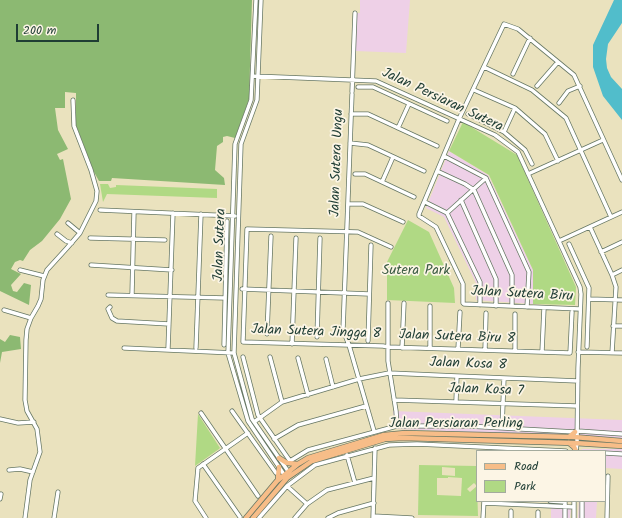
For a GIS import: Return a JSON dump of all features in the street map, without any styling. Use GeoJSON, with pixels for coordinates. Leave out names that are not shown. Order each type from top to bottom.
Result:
{"type":"FeatureCollection","features":[{"type":"Feature","properties":{"kind":"main road","name":"Jalan Persiaran Perling"},"geometry":{"type":"LineString","coordinates":[[253,518],[298,464],[308,458],[340,447],[384,435],[405,433],[486,438],[575,447],[584,444],[622,446]]}},
{"type":"Feature","properties":{"kind":"main road","name":"Jalan Persiaran Perling"},"geometry":{"type":"LineString","coordinates":[[246,518],[277,481],[312,461],[385,439],[575,435]]}},
{"type":"Feature","properties":{"kind":"main road"},"geometry":{"type":"LineString","coordinates":[[575,435],[584,438],[622,440]]}},
{"type":"Feature","properties":{"kind":"main road"},"geometry":{"type":"LineString","coordinates":[[575,447],[584,444]]}},
{"type":"Feature","properties":{"kind":"main road"},"geometry":{"type":"LineString","coordinates":[[279,458],[287,463],[298,464]]}},
{"type":"Feature","properties":{"kind":"main road"},"geometry":{"type":"LineString","coordinates":[[277,481],[279,467]]}},
{"type":"Feature","properties":{"kind":"street","name":"Jalan Sutera"},"geometry":{"type":"LineString","coordinates":[[256,0],[251,100],[235,144],[234,215],[228,353],[248,421],[279,467],[288,475]]}},
{"type":"Feature","properties":{"kind":"street","name":"Jalan Sutera"},"geometry":{"type":"LineString","coordinates":[[261,0],[257,100],[241,144],[241,289],[234,353],[254,422],[279,458],[288,475]]}},
{"type":"Feature","properties":{"kind":"street","name":"Jalan Sutera Ungu"},"geometry":{"type":"LineString","coordinates":[[355,13],[343,330],[349,345],[374,432]]}},
{"type":"Feature","properties":{"kind":"street"},"geometry":{"type":"LineString","coordinates":[[480,305],[480,282],[447,213],[424,202],[459,119],[504,24],[518,29],[574,75],[622,180]]}},
{"type":"Feature","properties":{"kind":"street"},"geometry":{"type":"LineString","coordinates":[[513,74],[530,38]]}},
{"type":"Feature","properties":{"kind":"street"},"geometry":{"type":"LineString","coordinates":[[537,86],[558,62]]}},
{"type":"Feature","properties":{"kind":"street"},"geometry":{"type":"LineString","coordinates":[[484,67],[532,90],[567,120],[612,217]]}},
{"type":"Feature","properties":{"kind":"street","name":"Jalan Persiaran Sutera"},"geometry":{"type":"LineString","coordinates":[[253,76],[352,79],[382,83],[495,135],[518,152],[580,287],[575,447]]}},
{"type":"Feature","properties":{"kind":"street"},"geometry":{"type":"LineString","coordinates":[[559,103],[568,91],[580,86]]}},
{"type":"Feature","properties":{"kind":"street"},"geometry":{"type":"LineString","coordinates":[[358,87],[373,87],[447,121]]}},
{"type":"Feature","properties":{"kind":"street"},"geometry":{"type":"LineString","coordinates":[[474,90],[515,108],[545,134],[558,161]]}},
{"type":"Feature","properties":{"kind":"street"},"geometry":{"type":"LineString","coordinates":[[25,518],[30,480],[40,452],[37,429],[27,411],[25,400],[27,329],[41,299],[44,276],[47,270],[80,232],[96,201],[97,192],[91,170],[76,130],[73,100]]}},
{"type":"Feature","properties":{"kind":"street"},"geometry":{"type":"LineString","coordinates":[[398,128],[409,104]]}},
{"type":"Feature","properties":{"kind":"street"},"geometry":{"type":"LineString","coordinates":[[504,132],[515,108]]}},
{"type":"Feature","properties":{"kind":"street"},"geometry":{"type":"LineString","coordinates":[[351,114],[368,114],[437,146]]}},
{"type":"Feature","properties":{"kind":"street"},"geometry":{"type":"LineString","coordinates":[[468,114],[504,132],[525,150],[532,164]]}},
{"type":"Feature","properties":{"kind":"street"},"geometry":{"type":"LineString","coordinates":[[528,174],[603,140]]}},
{"type":"Feature","properties":{"kind":"street"},"geometry":{"type":"LineString","coordinates":[[350,143],[368,145],[424,171]]}},
{"type":"Feature","properties":{"kind":"street"},"geometry":{"type":"LineString","coordinates":[[444,156],[486,178],[529,272],[527,307]]}},
{"type":"Feature","properties":{"kind":"street"},"geometry":{"type":"LineString","coordinates":[[382,182],[393,157]]}},
{"type":"Feature","properties":{"kind":"street"},"geometry":{"type":"LineString","coordinates":[[437,172],[465,184],[474,190],[512,275],[512,306]]}},
{"type":"Feature","properties":{"kind":"street"},"geometry":{"type":"LineString","coordinates":[[355,174],[365,174],[414,197]]}},
{"type":"Feature","properties":{"kind":"street"},"geometry":{"type":"LineString","coordinates":[[447,213],[486,178]]}},
{"type":"Feature","properties":{"kind":"street"},"geometry":{"type":"LineString","coordinates":[[461,200],[496,279],[496,306]]}},
{"type":"Feature","properties":{"kind":"street","name":"Jalan Sutera Biru"},"geometry":{"type":"LineString","coordinates":[[424,202],[419,214],[420,218],[436,227],[462,284],[463,303],[496,306],[580,309]]}},
{"type":"Feature","properties":{"kind":"street"},"geometry":{"type":"LineString","coordinates":[[348,204],[363,204],[403,222]]}},
{"type":"Feature","properties":{"kind":"street"},"geometry":{"type":"LineString","coordinates":[[100,210],[234,215],[240,217]]}},
{"type":"Feature","properties":{"kind":"street"},"geometry":{"type":"LineString","coordinates":[[132,294],[134,212]]}},
{"type":"Feature","properties":{"kind":"street"},"geometry":{"type":"LineString","coordinates":[[559,241],[622,212]]}},
{"type":"Feature","properties":{"kind":"street"},"geometry":{"type":"LineString","coordinates":[[168,349],[174,213]]}},
{"type":"Feature","properties":{"kind":"street"},"geometry":{"type":"LineString","coordinates":[[196,348],[201,214]]}},
{"type":"Feature","properties":{"kind":"street"},"geometry":{"type":"LineString","coordinates":[[224,345],[227,221]]}},
{"type":"Feature","properties":{"kind":"street"},"geometry":{"type":"LineString","coordinates":[[68,223],[80,232]]}},
{"type":"Feature","properties":{"kind":"street"},"geometry":{"type":"LineString","coordinates":[[590,227],[616,287],[612,353]]}},
{"type":"Feature","properties":{"kind":"street"},"geometry":{"type":"LineString","coordinates":[[241,289],[247,229],[358,232],[391,247]]}},
{"type":"Feature","properties":{"kind":"street"},"geometry":{"type":"LineString","coordinates":[[57,234],[66,241],[72,243]]}},
{"type":"Feature","properties":{"kind":"street"},"geometry":{"type":"LineString","coordinates":[[267,334],[271,236]]}},
{"type":"Feature","properties":{"kind":"street"},"geometry":{"type":"LineString","coordinates":[[90,238],[166,240]]}},
{"type":"Feature","properties":{"kind":"street"},"geometry":{"type":"LineString","coordinates":[[292,344],[296,238]]}},
{"type":"Feature","properties":{"kind":"street"},"geometry":{"type":"LineString","coordinates":[[317,337],[320,238]]}},
{"type":"Feature","properties":{"kind":"street"},"geometry":{"type":"LineString","coordinates":[[601,252],[622,242]]}},
{"type":"Feature","properties":{"kind":"street"},"geometry":{"type":"LineString","coordinates":[[569,244],[589,288],[587,347]]}},
{"type":"Feature","properties":{"kind":"street"},"geometry":{"type":"LineString","coordinates":[[368,341],[372,245]]}},
{"type":"Feature","properties":{"kind":"street"},"geometry":{"type":"LineString","coordinates":[[91,266],[172,270]]}},
{"type":"Feature","properties":{"kind":"street"},"geometry":{"type":"LineString","coordinates":[[20,270],[44,276]]}},
{"type":"Feature","properties":{"kind":"street"},"geometry":{"type":"LineString","coordinates":[[612,275],[622,270]]}},
{"type":"Feature","properties":{"kind":"street"},"geometry":{"type":"LineString","coordinates":[[231,288],[369,294]]}},
{"type":"Feature","properties":{"kind":"street","name":"Jalan Sutera Jingga 8"},"geometry":{"type":"LineString","coordinates":[[241,289],[243,342],[388,347]]}},
{"type":"Feature","properties":{"kind":"street"},"geometry":{"type":"LineString","coordinates":[[108,294],[225,298]]}},
{"type":"Feature","properties":{"kind":"street"},"geometry":{"type":"LineString","coordinates":[[589,299],[622,300]]}},
{"type":"Feature","properties":{"kind":"street","name":"Jalan Sutera Biru 8"},"geometry":{"type":"LineString","coordinates":[[388,303],[388,347],[402,348],[570,353],[572,312]]}},
{"type":"Feature","properties":{"kind":"street"},"geometry":{"type":"LineString","coordinates":[[402,348],[404,303]]}},
{"type":"Feature","properties":{"kind":"street"},"geometry":{"type":"LineString","coordinates":[[430,306],[430,348]]}},
{"type":"Feature","properties":{"kind":"street"},"geometry":{"type":"LineString","coordinates":[[110,308],[108,309],[112,318],[117,321],[169,324]]}},
{"type":"Feature","properties":{"kind":"street"},"geometry":{"type":"LineString","coordinates":[[542,352],[544,308]]}},
{"type":"Feature","properties":{"kind":"street"},"geometry":{"type":"LineString","coordinates":[[4,310],[31,318]]}},
{"type":"Feature","properties":{"kind":"street"},"geometry":{"type":"LineString","coordinates":[[458,349],[460,312]]}},
{"type":"Feature","properties":{"kind":"street"},"geometry":{"type":"LineString","coordinates":[[485,350],[486,313]]}},
{"type":"Feature","properties":{"kind":"street"},"geometry":{"type":"LineString","coordinates":[[515,314],[515,351]]}},
{"type":"Feature","properties":{"kind":"street"},"geometry":{"type":"LineString","coordinates":[[613,326],[622,326]]}},
{"type":"Feature","properties":{"kind":"street"},"geometry":{"type":"LineString","coordinates":[[388,347],[397,426]]}},
{"type":"Feature","properties":{"kind":"street"},"geometry":{"type":"LineString","coordinates":[[124,348],[168,349],[185,352],[234,353]]}},
{"type":"Feature","properties":{"kind":"street"},"geometry":{"type":"LineString","coordinates":[[578,352],[622,353]]}},
{"type":"Feature","properties":{"kind":"street"},"geometry":{"type":"LineString","coordinates":[[243,356],[260,418],[290,461],[308,450],[397,426],[406,425],[500,428],[575,435],[622,434]]}},
{"type":"Feature","properties":{"kind":"street"},"geometry":{"type":"LineString","coordinates":[[254,422],[282,402],[270,358]]}},
{"type":"Feature","properties":{"kind":"street"},"geometry":{"type":"LineString","coordinates":[[298,358],[308,395]]}},
{"type":"Feature","properties":{"kind":"street"},"geometry":{"type":"LineString","coordinates":[[326,359],[333,387]]}},
{"type":"Feature","properties":{"kind":"street","name":"Jalan Kosa 8"},"geometry":{"type":"LineString","coordinates":[[282,402],[359,379],[390,373],[578,381]]}},
{"type":"Feature","properties":{"kind":"street"},"geometry":{"type":"LineString","coordinates":[[456,401],[457,376]]}},
{"type":"Feature","properties":{"kind":"street"},"geometry":{"type":"LineString","coordinates":[[497,436],[500,428],[504,403],[504,378]]}},
{"type":"Feature","properties":{"kind":"street","name":"Jalan Kosa 7"},"geometry":{"type":"LineString","coordinates":[[394,400],[577,406]]}},
{"type":"Feature","properties":{"kind":"street"},"geometry":{"type":"LineString","coordinates":[[274,439],[298,425],[366,406]]}},
{"type":"Feature","properties":{"kind":"street"},"geometry":{"type":"LineString","coordinates":[[232,410],[276,473]]}},
{"type":"Feature","properties":{"kind":"street"},"geometry":{"type":"LineString","coordinates":[[201,413],[258,496]]}},
{"type":"Feature","properties":{"kind":"street"},"geometry":{"type":"LineString","coordinates":[[0,419],[18,423],[34,422]]}},
{"type":"Feature","properties":{"kind":"street"},"geometry":{"type":"LineString","coordinates":[[405,433],[406,425]]}},
{"type":"Feature","properties":{"kind":"street"},"geometry":{"type":"LineString","coordinates":[[206,518],[195,502],[197,470],[203,464],[248,433],[252,427]]}},
{"type":"Feature","properties":{"kind":"street"},"geometry":{"type":"LineString","coordinates":[[248,433],[255,432]]}},
{"type":"Feature","properties":{"kind":"street"},"geometry":{"type":"LineString","coordinates":[[485,449],[486,438]]}},
{"type":"Feature","properties":{"kind":"street"},"geometry":{"type":"LineString","coordinates":[[259,518],[287,486],[315,465],[375,448],[389,445],[417,444],[510,450]]}},
{"type":"Feature","properties":{"kind":"street"},"geometry":{"type":"LineString","coordinates":[[375,448],[373,517],[412,518]]}},
{"type":"Feature","properties":{"kind":"street"},"geometry":{"type":"LineString","coordinates":[[606,454],[622,454]]}},
{"type":"Feature","properties":{"kind":"street"},"geometry":{"type":"LineString","coordinates":[[347,456],[355,483]]}},
{"type":"Feature","properties":{"kind":"street"},"geometry":{"type":"LineString","coordinates":[[203,464],[240,517]]}},
{"type":"Feature","properties":{"kind":"street"},"geometry":{"type":"LineString","coordinates":[[9,470],[20,469],[33,472]]}},
{"type":"Feature","properties":{"kind":"street"},"geometry":{"type":"LineString","coordinates":[[607,518],[608,476]]}},
{"type":"Feature","properties":{"kind":"street"},"geometry":{"type":"LineString","coordinates":[[295,518],[307,504],[327,490],[374,478]]}},
{"type":"Feature","properties":{"kind":"street"},"geometry":{"type":"LineString","coordinates":[[287,486],[307,504]]}},
{"type":"Feature","properties":{"kind":"street"},"geometry":{"type":"LineString","coordinates":[[54,518],[58,492]]}},
{"type":"Feature","properties":{"kind":"street"},"geometry":{"type":"LineString","coordinates":[[0,499],[1,494]]}},
{"type":"Feature","properties":{"kind":"street"},"geometry":{"type":"LineString","coordinates":[[483,518],[484,502],[544,503],[574,507]]}},
{"type":"Feature","properties":{"kind":"street"},"geometry":{"type":"LineString","coordinates":[[565,502],[565,518]]}},
{"type":"Feature","properties":{"kind":"street"},"geometry":{"type":"LineString","coordinates":[[574,502],[574,518]]}},
{"type":"Feature","properties":{"kind":"street"},"geometry":{"type":"LineString","coordinates":[[582,502],[582,518]]}},
{"type":"Feature","properties":{"kind":"street"},"geometry":{"type":"LineString","coordinates":[[328,518],[338,513],[374,503]]}},
{"type":"Feature","properties":{"kind":"street"},"geometry":{"type":"LineString","coordinates":[[511,510],[511,518]]}},
{"type":"Feature","properties":{"kind":"street"},"geometry":{"type":"LineString","coordinates":[[538,512],[538,518]]}},
{"type":"Feature","properties":{"kind":"shaded area"},"geometry":{"type":"Polygon","coordinates":[[[360,0],[410,0],[406,53],[355,51],[357,13],[360,13],[360,0]]]}},
{"type":"Feature","properties":{"kind":"shaded area"},"geometry":{"type":"Polygon","coordinates":[[[449,151],[488,175],[533,270],[533,304],[476,300],[476,283],[444,217],[426,208],[449,151]]]}},
{"type":"Feature","properties":{"kind":"shaded area"},"geometry":{"type":"Polygon","coordinates":[[[393,411],[622,420],[622,438],[395,429],[393,411]]]}},
{"type":"Feature","properties":{"kind":"shaded area"},"geometry":{"type":"Polygon","coordinates":[[[622,449],[622,469],[606,468],[606,450],[582,450],[622,449]]]}},
{"type":"Feature","properties":{"kind":"shaded area"},"geometry":{"type":"Polygon","coordinates":[[[579,502],[597,502],[596,518],[578,518],[579,502]]]}},
{"type":"Feature","properties":{"kind":"shaded area"},"geometry":{"type":"Polygon","coordinates":[[[551,508],[571,509],[570,518],[551,518],[551,508]]]}},
{"type":"Feature","properties":{"kind":"green space"},"geometry":{"type":"Polygon","coordinates":[[[0,0],[252,0],[249,99],[235,138],[227,136],[223,137],[223,142],[217,146],[215,170],[224,178],[225,185],[112,178],[111,181],[99,181],[94,172],[76,125],[76,93],[65,92],[65,108],[55,108],[58,130],[68,149],[57,154],[60,160],[63,159],[71,199],[60,219],[42,241],[30,250],[23,261],[20,260],[15,262],[11,269],[21,274],[11,285],[13,291],[17,292],[24,283],[31,285],[29,305],[0,291],[0,0]]]}},
{"type":"Feature","properties":{"kind":"green space"},"geometry":{"type":"Polygon","coordinates":[[[463,122],[517,155],[576,287],[575,305],[533,304],[533,270],[489,175],[449,151],[463,122]]]}},
{"type":"Feature","properties":{"kind":"green space"},"geometry":{"type":"Polygon","coordinates":[[[100,184],[108,184],[110,188],[116,187],[116,185],[217,189],[217,198],[107,194],[103,202],[100,184]]]}},
{"type":"Feature","properties":{"kind":"green space","name":"Sutera Park"},"geometry":{"type":"Polygon","coordinates":[[[408,220],[429,232],[454,288],[455,303],[387,300],[387,262],[408,220]]]}},
{"type":"Feature","properties":{"kind":"green space"},"geometry":{"type":"Polygon","coordinates":[[[10,335],[20,337],[21,349],[2,352],[0,363],[0,339],[5,342],[10,335]]]}},
{"type":"Feature","properties":{"kind":"green space"},"geometry":{"type":"Polygon","coordinates":[[[198,414],[220,448],[195,466],[198,414]]]}},
{"type":"Feature","properties":{"kind":"green space"},"geometry":{"type":"Polygon","coordinates":[[[419,465],[476,466],[476,485],[474,483],[467,489],[470,492],[476,487],[478,516],[418,515],[419,465]],[[442,467],[442,475],[455,476],[455,468],[442,467]],[[437,478],[437,495],[461,496],[462,478],[437,478]]]}},
{"type":"Feature","properties":{"kind":"water"},"geometry":{"type":"Polygon","coordinates":[[[614,0],[622,0],[622,23],[608,44],[606,59],[607,68],[611,77],[622,89],[622,120],[603,96],[593,67],[593,45],[614,0]]]}}]}
